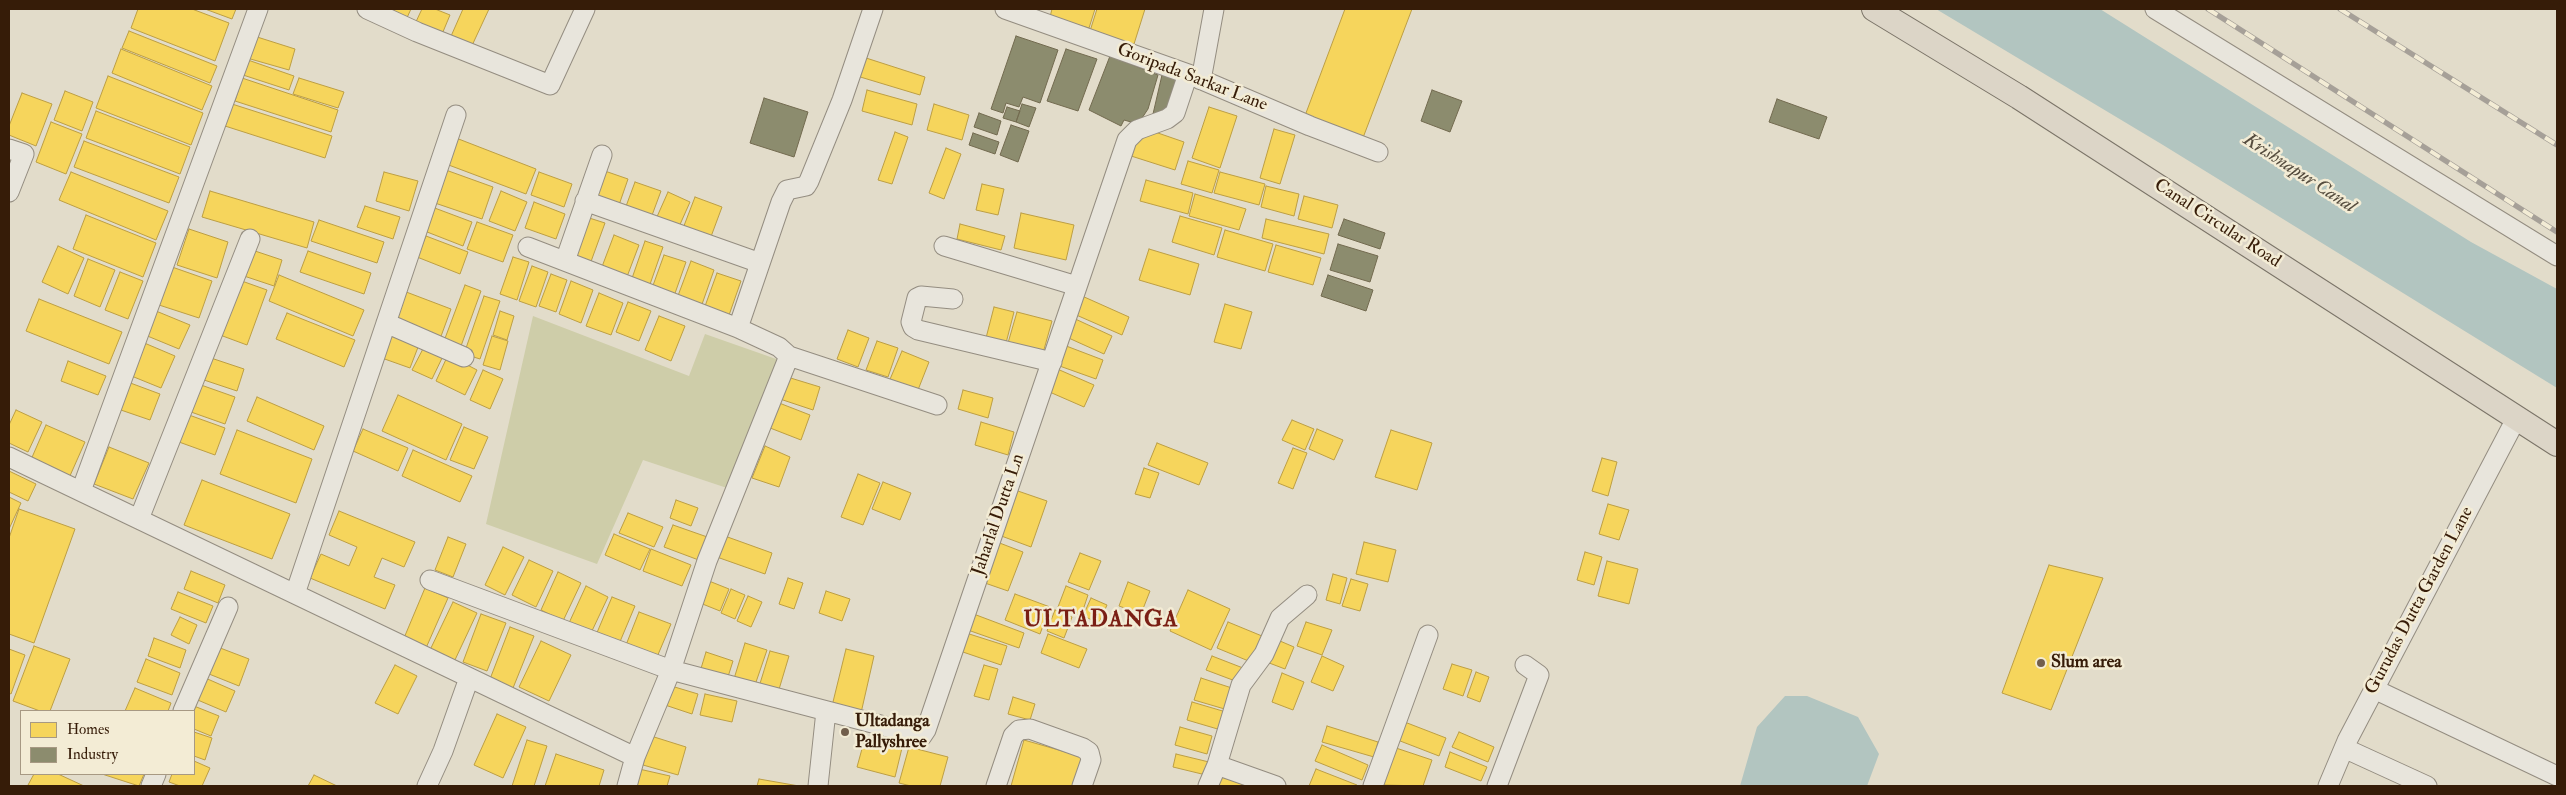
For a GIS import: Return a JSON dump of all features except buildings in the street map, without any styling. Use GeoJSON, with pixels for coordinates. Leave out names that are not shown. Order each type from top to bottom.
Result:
{"type":"FeatureCollection","features":[{"type":"Feature","properties":{"kind":"main road","name":"Canal Circular Road"},"geometry":{"type":"LineString","coordinates":[[1874,9],[2019,97],[2557,444]]}},
{"type":"Feature","properties":{"kind":"street"},"geometry":{"type":"LineString","coordinates":[[81,491],[258,9]]}},
{"type":"Feature","properties":{"kind":"street"},"geometry":{"type":"LineString","coordinates":[[367,9],[417,32],[550,85],[585,9]]}},
{"type":"Feature","properties":{"kind":"street"},"geometry":{"type":"LineString","coordinates":[[738,328],[781,202],[787,190],[806,186],[809,181],[842,100],[873,9]]}},
{"type":"Feature","properties":{"kind":"street","name":"Goripada Sarkar Lane"},"geometry":{"type":"LineString","coordinates":[[1005,9],[1048,16],[1378,152]]}},
{"type":"Feature","properties":{"kind":"street","name":"Jaharlal Dutta Ln"},"geometry":{"type":"LineString","coordinates":[[430,580],[671,670],[914,736],[922,736],[926,730],[1127,140],[1137,130],[1167,119],[1175,113],[1194,77],[1214,9]]}},
{"type":"Feature","properties":{"kind":"street"},"geometry":{"type":"LineString","coordinates":[[2155,9],[2557,256]]}},
{"type":"Feature","properties":{"kind":"street"},"geometry":{"type":"LineString","coordinates":[[295,594],[456,115]]}},
{"type":"Feature","properties":{"kind":"street"},"geometry":{"type":"LineString","coordinates":[[9,148],[24,154],[9,192]]}},
{"type":"Feature","properties":{"kind":"street"},"geometry":{"type":"LineString","coordinates":[[564,261],[602,155]]}},
{"type":"Feature","properties":{"kind":"street"},"geometry":{"type":"LineString","coordinates":[[586,201],[760,263]]}},
{"type":"Feature","properties":{"kind":"street"},"geometry":{"type":"LineString","coordinates":[[139,519],[250,238]]}},
{"type":"Feature","properties":{"kind":"street"},"geometry":{"type":"LineString","coordinates":[[944,246],[1077,286]]}},
{"type":"Feature","properties":{"kind":"street"},"geometry":{"type":"LineString","coordinates":[[528,247],[738,328],[779,347],[790,356],[937,405]]}},
{"type":"Feature","properties":{"kind":"street"},"geometry":{"type":"LineString","coordinates":[[953,299],[921,296],[917,298],[911,322],[913,327],[918,330],[1052,362]]}},
{"type":"Feature","properties":{"kind":"street"},"geometry":{"type":"LineString","coordinates":[[386,323],[464,357]]}},
{"type":"Feature","properties":{"kind":"street"},"geometry":{"type":"LineString","coordinates":[[627,786],[635,757],[671,670],[707,561],[790,356]]}},
{"type":"Feature","properties":{"kind":"street","name":"Gurudas Dutta Garden Lane"},"geometry":{"type":"LineString","coordinates":[[2328,786],[2344,748],[2374,689],[2517,417]]}},
{"type":"Feature","properties":{"kind":"street"},"geometry":{"type":"LineString","coordinates":[[9,457],[635,757]]}},
{"type":"Feature","properties":{"kind":"street"},"geometry":{"type":"LineString","coordinates":[[1208,786],[1217,765],[1241,684],[1264,654],[1280,618],[1307,595]]}},
{"type":"Feature","properties":{"kind":"street"},"geometry":{"type":"LineString","coordinates":[[183,710],[228,607]]}},
{"type":"Feature","properties":{"kind":"street"},"geometry":{"type":"LineString","coordinates":[[1373,786],[1428,635]]}},
{"type":"Feature","properties":{"kind":"street"},"geometry":{"type":"LineString","coordinates":[[1497,786],[1539,675],[1525,665]]}},
{"type":"Feature","properties":{"kind":"street"},"geometry":{"type":"LineString","coordinates":[[427,786],[470,678]]}},
{"type":"Feature","properties":{"kind":"street"},"geometry":{"type":"LineString","coordinates":[[2374,689],[2557,776]]}},
{"type":"Feature","properties":{"kind":"street"},"geometry":{"type":"LineString","coordinates":[[818,786],[826,711]]}},
{"type":"Feature","properties":{"kind":"street"},"geometry":{"type":"LineString","coordinates":[[996,786],[1013,736],[1019,730],[1030,729],[1083,748],[1089,752],[1091,760],[1082,786]]}},
{"type":"Feature","properties":{"kind":"street"},"geometry":{"type":"LineString","coordinates":[[2344,748],[2427,786]]}},
{"type":"Feature","properties":{"kind":"street"},"geometry":{"type":"LineString","coordinates":[[1217,765],[1276,786]]}},
{"type":"Feature","properties":{"kind":"green space"},"geometry":{"type":"Polygon","coordinates":[[[533,316],[689,376],[705,334],[779,360],[730,489],[643,460],[597,564],[486,524],[533,316]]]}},
{"type":"Feature","properties":{"kind":"water","name":"Krishnapur Canal"},"geometry":{"type":"Polygon","coordinates":[[[1936,9],[2100,9],[2471,242],[2557,289],[2557,388],[2163,145],[1936,9]]]}},
{"type":"Feature","properties":{"kind":"water"},"geometry":{"type":"Polygon","coordinates":[[[1785,696],[1807,696],[1858,717],[1879,754],[1867,786],[1740,786],[1757,727],[1785,696]]]}},
{"type":"Feature","properties":{"kind":"railway"},"geometry":{"type":"LineString","coordinates":[[2208,9],[2557,232]]}},
{"type":"Feature","properties":{"kind":"railway"},"geometry":{"type":"LineString","coordinates":[[2340,9],[2557,145]]}},
{"type":"Feature","properties":{"kind":"place","name":"Slum area"},"geometry":{"type":"Point","coordinates":[2041,663]}},
{"type":"Feature","properties":{"kind":"place","name":"Ultadanga Pallyshree"},"geometry":{"type":"Point","coordinates":[845,732]}},
{"type":"Feature","properties":{"kind":"district","name":"ULTADANGA"},"geometry":{"type":"Point","coordinates":[1101,621]}}]}
